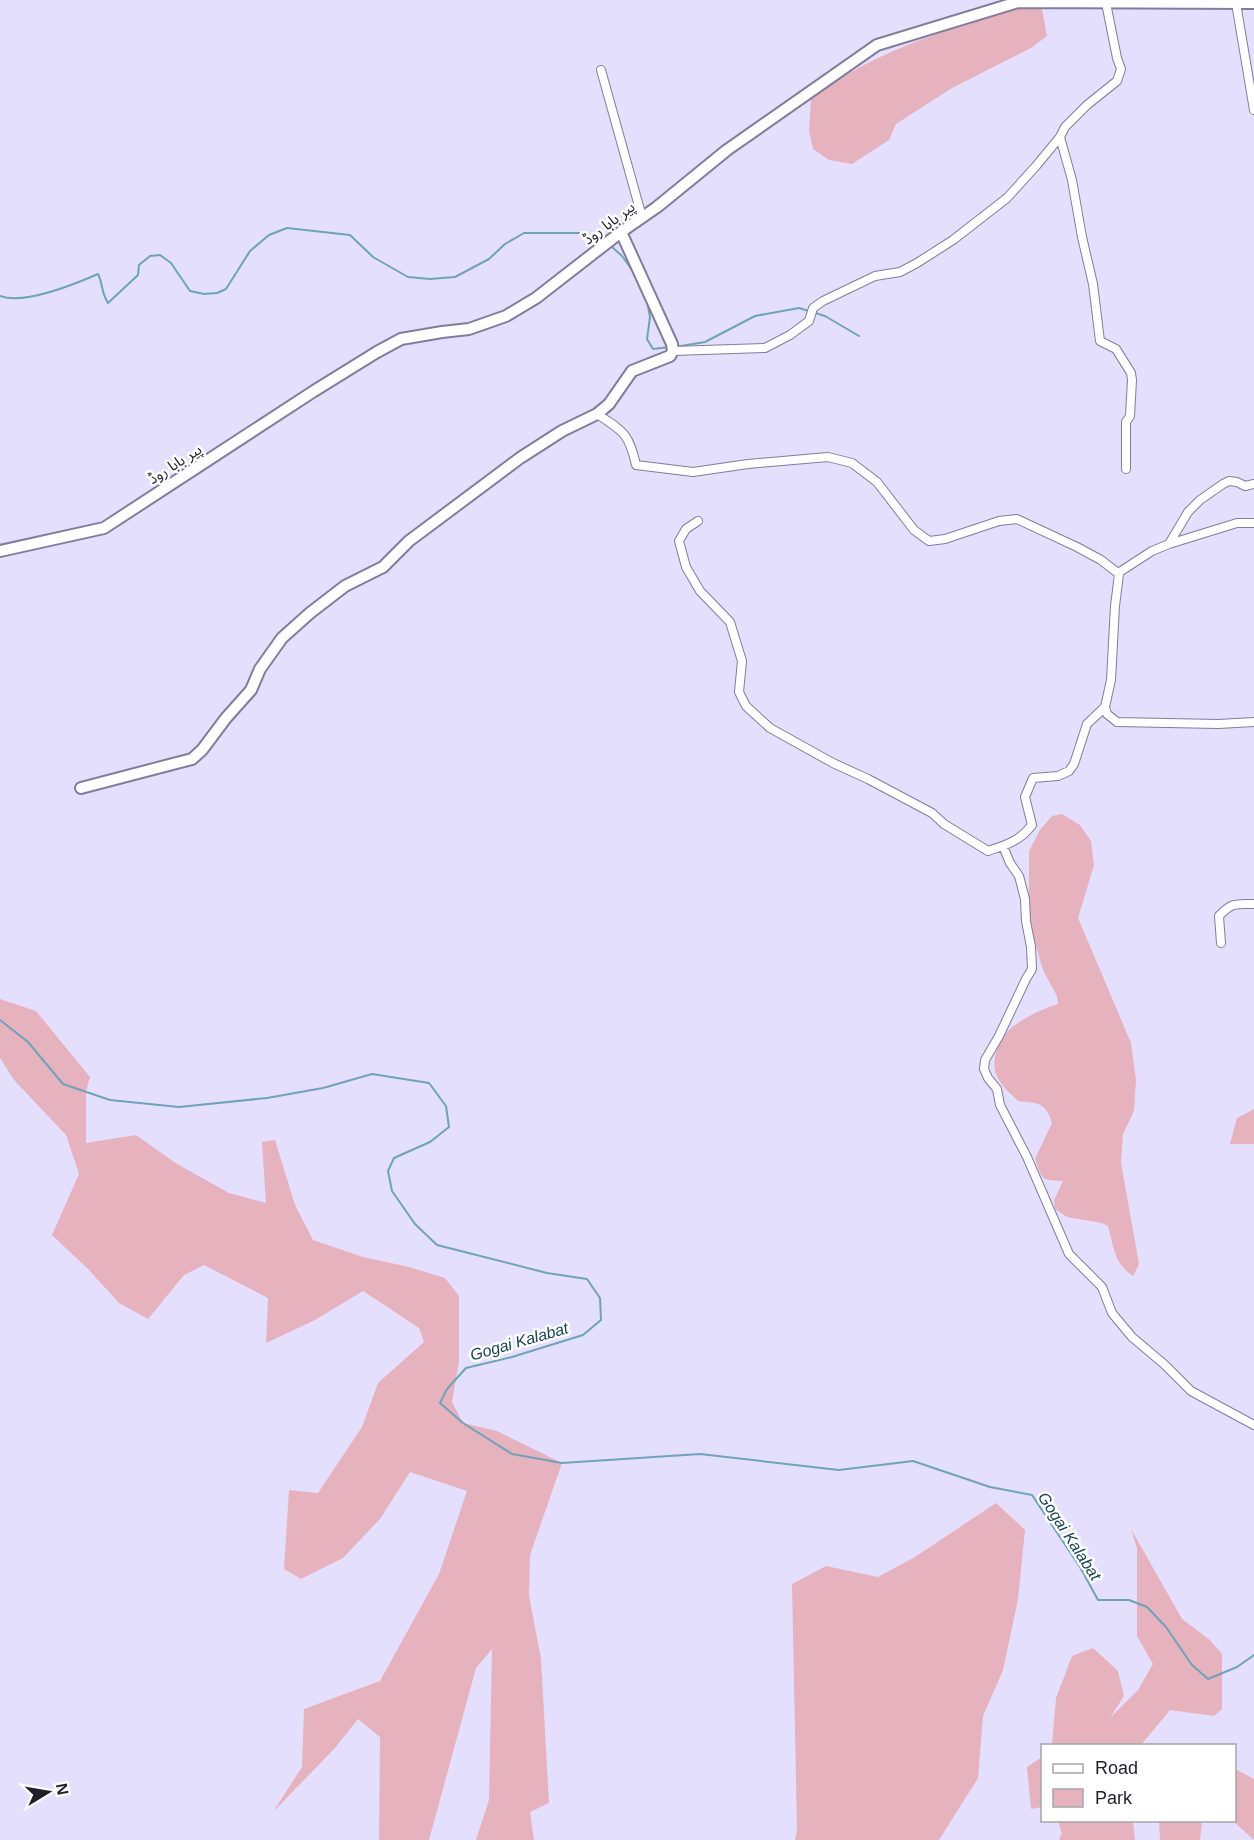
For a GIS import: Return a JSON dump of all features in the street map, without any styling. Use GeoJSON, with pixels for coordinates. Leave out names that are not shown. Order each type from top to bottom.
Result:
{"type":"FeatureCollection","features":[{"type":"Feature","properties":{"kind":"main road","name":"پیر بابا روڈ"},"geometry":{"type":"LineString","coordinates":[[0,551],[104,528],[314,391],[401,339],[469,329],[506,316],[536,298],[727,150],[877,45],[1018,2],[1254,3]]}},
{"type":"Feature","properties":{"kind":"main road"},"geometry":{"type":"LineString","coordinates":[[81,788],[192,759],[251,690],[260,669],[282,638],[310,613],[345,586],[383,567],[409,541],[520,458],[562,431],[597,414],[609,404],[632,371],[670,356],[673,351],[672,344],[621,232]]}},
{"type":"Feature","properties":{"kind":"street"},"geometry":{"type":"LineString","coordinates":[[673,351],[765,348],[790,335],[809,321],[813,308],[823,301],[875,276],[900,272],[953,240],[1007,198],[1060,137],[1065,127],[1117,81],[1121,69],[1106,3]]}},
{"type":"Feature","properties":{"kind":"street"},"geometry":{"type":"LineString","coordinates":[[1236,3],[1254,110]]}},
{"type":"Feature","properties":{"kind":"street"},"geometry":{"type":"LineString","coordinates":[[601,70],[642,217]]}},
{"type":"Feature","properties":{"kind":"street"},"geometry":{"type":"LineString","coordinates":[[1060,137],[1072,180],[1093,284],[1100,341],[1116,349],[1131,373],[1130,416],[1126,422],[1126,469]]}},
{"type":"Feature","properties":{"kind":"street"},"geometry":{"type":"LineString","coordinates":[[597,414],[622,430],[632,447],[636,465],[693,472],[748,464],[828,457],[852,463],[877,482],[914,530],[929,541],[945,539],[999,521],[1017,519],[1094,555],[1119,574],[1111,680],[1105,707],[1107,714],[1117,722],[1218,724],[1254,722]]}},
{"type":"Feature","properties":{"kind":"street"},"geometry":{"type":"LineString","coordinates":[[1169,544],[1188,512],[1208,494],[1229,481],[1245,486],[1254,484]]}},
{"type":"Feature","properties":{"kind":"street"},"geometry":{"type":"LineString","coordinates":[[698,521],[686,529],[679,541],[686,567],[700,591],[730,622],[742,661],[739,692],[746,706],[770,728],[932,813],[944,824],[988,850],[1003,846],[1023,836],[1032,825],[1025,797],[1033,778],[1058,776],[1069,771],[1074,764],[1087,724],[1105,707]]}},
{"type":"Feature","properties":{"kind":"street"},"geometry":{"type":"LineString","coordinates":[[1118,573],[1152,551],[1169,544],[1237,523],[1254,523]]}},
{"type":"Feature","properties":{"kind":"street"},"geometry":{"type":"LineString","coordinates":[[1003,846],[1019,876],[1025,899],[1032,969],[985,1060],[984,1069],[997,1089],[1000,1105],[1027,1157],[1069,1254],[1102,1287],[1112,1314],[1132,1337],[1191,1391],[1254,1425]]}},
{"type":"Feature","properties":{"kind":"street"},"geometry":{"type":"LineString","coordinates":[[1221,943],[1219,916],[1228,906],[1254,904]]}},
{"type":"Feature","properties":{"kind":"green space"},"geometry":{"type":"Polygon","coordinates":[[[1021,8],[1042,9],[1047,36],[1031,48],[952,88],[896,124],[889,140],[852,164],[829,160],[813,149],[809,131],[811,99],[834,82],[911,44],[966,24],[1021,8]]]}},
{"type":"Feature","properties":{"kind":"green space"},"geometry":{"type":"Polygon","coordinates":[[[1062,814],[1080,825],[1091,841],[1094,865],[1078,918],[1131,1043],[1136,1080],[1134,1111],[1123,1134],[1121,1163],[1139,1264],[1133,1276],[1118,1260],[1108,1226],[1067,1217],[1055,1209],[1054,1200],[1063,1181],[1043,1178],[1035,1159],[1052,1123],[1047,1111],[1040,1105],[1018,1101],[999,1080],[994,1065],[996,1052],[1005,1034],[1026,1018],[1058,1004],[1057,996],[1043,970],[1034,939],[1029,911],[1029,851],[1040,830],[1052,816],[1062,814]]]}},
{"type":"Feature","properties":{"kind":"green space"},"geometry":{"type":"Polygon","coordinates":[[[0,999],[36,1011],[90,1077],[86,1091],[86,1143],[136,1135],[177,1164],[229,1193],[266,1203],[262,1142],[275,1140],[295,1205],[313,1240],[363,1257],[445,1278],[459,1296],[459,1361],[452,1402],[463,1423],[497,1431],[562,1463],[530,1555],[529,1596],[541,1659],[549,1803],[530,1812],[534,1840],[476,1840],[489,1800],[492,1649],[476,1668],[429,1840],[379,1840],[380,1737],[358,1719],[335,1748],[273,1812],[302,1767],[304,1709],[380,1681],[439,1574],[467,1491],[410,1472],[380,1519],[343,1558],[301,1579],[284,1569],[289,1490],[318,1493],[362,1427],[378,1383],[424,1342],[419,1328],[363,1291],[315,1320],[266,1343],[268,1298],[204,1265],[184,1275],[148,1319],[119,1303],[52,1235],[79,1174],[66,1135],[14,1080],[0,1058],[0,999]]]}},
{"type":"Feature","properties":{"kind":"green space"},"geometry":{"type":"Polygon","coordinates":[[[1254,1109],[1254,1144],[1230,1144],[1237,1118],[1254,1109]]]}},
{"type":"Feature","properties":{"kind":"green space"},"geometry":{"type":"Polygon","coordinates":[[[996,1503],[1025,1530],[1018,1599],[1003,1670],[983,1716],[978,1778],[939,1840],[795,1840],[797,1829],[792,1584],[826,1566],[878,1577],[915,1557],[996,1503]]]}},
{"type":"Feature","properties":{"kind":"green space"},"geometry":{"type":"Polygon","coordinates":[[[1131,1529],[1182,1619],[1210,1640],[1222,1654],[1222,1709],[1214,1716],[1170,1710],[1142,1744],[1052,1744],[1056,1698],[1072,1656],[1093,1648],[1118,1671],[1124,1696],[1110,1718],[1138,1690],[1153,1664],[1137,1636],[1137,1548],[1131,1529]]]}},
{"type":"Feature","properties":{"kind":"green space"},"geometry":{"type":"Polygon","coordinates":[[[1041,1758],[1041,1807],[1031,1809],[1027,1767],[1041,1758]]]}},
{"type":"Feature","properties":{"kind":"green space"},"geometry":{"type":"Polygon","coordinates":[[[1236,1770],[1254,1779],[1254,1840],[1234,1822],[1236,1822],[1236,1770]]]}},
{"type":"Feature","properties":{"kind":"green space"},"geometry":{"type":"Polygon","coordinates":[[[1058,1822],[1133,1822],[1135,1840],[1059,1840],[1062,1833],[1058,1822]]]}},
{"type":"Feature","properties":{"kind":"green space"},"geometry":{"type":"Polygon","coordinates":[[[1159,1822],[1202,1822],[1200,1840],[1160,1840],[1159,1822]]]}},
{"type":"Feature","properties":{"kind":"waterway"},"geometry":{"type":"LineString","coordinates":[[0,296],[10,298],[35,296],[98,274],[108,303],[138,275],[139,265],[150,256],[160,255],[171,263],[190,291],[204,294],[217,293],[226,289],[250,251],[269,235],[287,228],[350,235],[373,257],[408,277],[430,279],[455,277],[489,259],[505,244],[524,233],[583,233],[598,241]]}},
{"type":"Feature","properties":{"kind":"waterway"},"geometry":{"type":"LineString","coordinates":[[612,247],[635,274]]}},
{"type":"Feature","properties":{"kind":"waterway"},"geometry":{"type":"LineString","coordinates":[[647,301],[650,317],[647,339],[653,349],[670,347]]}},
{"type":"Feature","properties":{"kind":"waterway"},"geometry":{"type":"LineString","coordinates":[[675,347],[705,342],[755,316],[799,308],[825,316],[859,336]]}},
{"type":"Feature","properties":{"kind":"waterway","name":"Gogai Kalabat"},"geometry":{"type":"LineString","coordinates":[[0,1020],[28,1042],[63,1084],[110,1100],[179,1107],[267,1098],[323,1088],[372,1074],[429,1083],[446,1106],[449,1127],[430,1142],[394,1158],[388,1171],[392,1191],[415,1224],[437,1245],[547,1273],[587,1279],[600,1298],[601,1320],[583,1335],[512,1357],[466,1368],[447,1389],[440,1403],[463,1423],[512,1454],[562,1463],[700,1454],[839,1470],[913,1461],[990,1487],[1032,1495],[1080,1567],[1098,1600],[1129,1600],[1147,1607],[1166,1627],[1192,1665],[1208,1679],[1237,1667],[1254,1655]]}}]}
